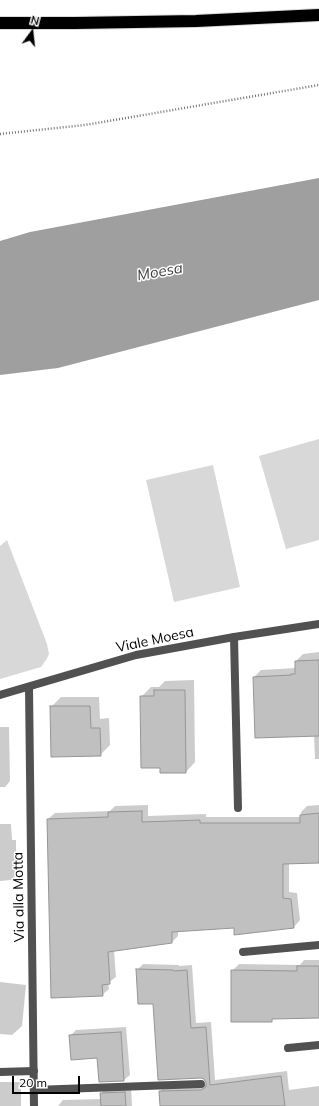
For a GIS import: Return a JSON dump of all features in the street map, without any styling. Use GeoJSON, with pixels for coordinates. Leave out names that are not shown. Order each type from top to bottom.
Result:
{"type":"FeatureCollection","features":[{"type":"Feature","properties":{"kind":"highway"},"geometry":{"type":"LineString","coordinates":[[0,23],[188,21],[319,15]]}},
{"type":"Feature","properties":{"kind":"street","name":"Viale Moesa"},"geometry":{"type":"LineString","coordinates":[[0,695],[136,656],[234,637],[319,624]]}},
{"type":"Feature","properties":{"kind":"street"},"geometry":{"type":"LineString","coordinates":[[234,637],[238,808]]}},
{"type":"Feature","properties":{"kind":"street","name":"Via alla Motta"},"geometry":{"type":"LineString","coordinates":[[30,687],[34,1106]]}},
{"type":"Feature","properties":{"kind":"street"},"geometry":{"type":"LineString","coordinates":[[243,952],[319,946]]}},
{"type":"Feature","properties":{"kind":"street"},"geometry":{"type":"LineString","coordinates":[[288,1048],[319,1045]]}},
{"type":"Feature","properties":{"kind":"street"},"geometry":{"type":"LineString","coordinates":[[0,1072],[34,1071]]}},
{"type":"Feature","properties":{"kind":"street"},"geometry":{"type":"LineString","coordinates":[[34,1090],[201,1084]]}},
{"type":"Feature","properties":{"kind":"path"},"geometry":{"type":"LineString","coordinates":[[0,134],[85,125],[319,85]]}},
{"type":"Feature","properties":{"kind":"shaded area"},"geometry":{"type":"Polygon","coordinates":[[[319,439],[319,540],[286,549],[259,456],[319,439]]]}},
{"type":"Feature","properties":{"kind":"shaded area"},"geometry":{"type":"Polygon","coordinates":[[[213,465],[240,587],[174,602],[146,480],[213,465]]]}},
{"type":"Feature","properties":{"kind":"shaded area"},"geometry":{"type":"Polygon","coordinates":[[[7,540],[47,644],[49,654],[41,667],[0,679],[0,546],[7,540]]]}},
{"type":"Feature","properties":{"kind":"water","name":"Moesa"},"geometry":{"type":"Polygon","coordinates":[[[319,178],[319,300],[58,368],[0,375],[0,241],[30,232],[319,178]]]}},
{"type":"Feature","properties":{"kind":"building"},"geometry":{"type":"Polygon","coordinates":[[[319,660],[319,736],[255,738],[253,677],[295,674],[295,661],[319,660]]]}},
{"type":"Feature","properties":{"kind":"building"},"geometry":{"type":"Polygon","coordinates":[[[154,690],[185,690],[186,773],[160,773],[160,768],[141,768],[140,696],[154,696],[154,690]]]}},
{"type":"Feature","properties":{"kind":"building"},"geometry":{"type":"Polygon","coordinates":[[[50,706],[90,706],[91,728],[100,728],[101,756],[51,757],[50,706]]]}},
{"type":"Feature","properties":{"kind":"building"},"geometry":{"type":"Polygon","coordinates":[[[142,811],[142,822],[200,820],[200,823],[300,823],[300,815],[319,813],[319,863],[283,864],[283,898],[291,899],[294,928],[234,935],[234,928],[172,932],[172,943],[108,952],[110,984],[102,985],[103,996],[51,998],[47,819],[108,817],[108,812],[142,811]]]}},
{"type":"Feature","properties":{"kind":"building"},"geometry":{"type":"Polygon","coordinates":[[[297,966],[319,966],[319,1018],[272,1019],[272,1022],[231,1022],[231,970],[297,971],[297,966]]]}},
{"type":"Feature","properties":{"kind":"building"},"geometry":{"type":"Polygon","coordinates":[[[136,969],[174,971],[187,970],[191,1028],[206,1027],[210,1085],[281,1076],[285,1106],[160,1106],[159,1091],[201,1090],[206,1087],[206,1083],[204,1079],[201,1078],[158,1080],[153,1004],[138,1004],[136,969]]]}},
{"type":"Feature","properties":{"kind":"building"},"geometry":{"type":"Polygon","coordinates":[[[121,1032],[124,1081],[99,1082],[97,1058],[71,1060],[69,1035],[121,1032]]]}},
{"type":"Feature","properties":{"kind":"building"},"geometry":{"type":"Polygon","coordinates":[[[125,1092],[126,1106],[101,1106],[100,1093],[125,1092]]]}}]}
